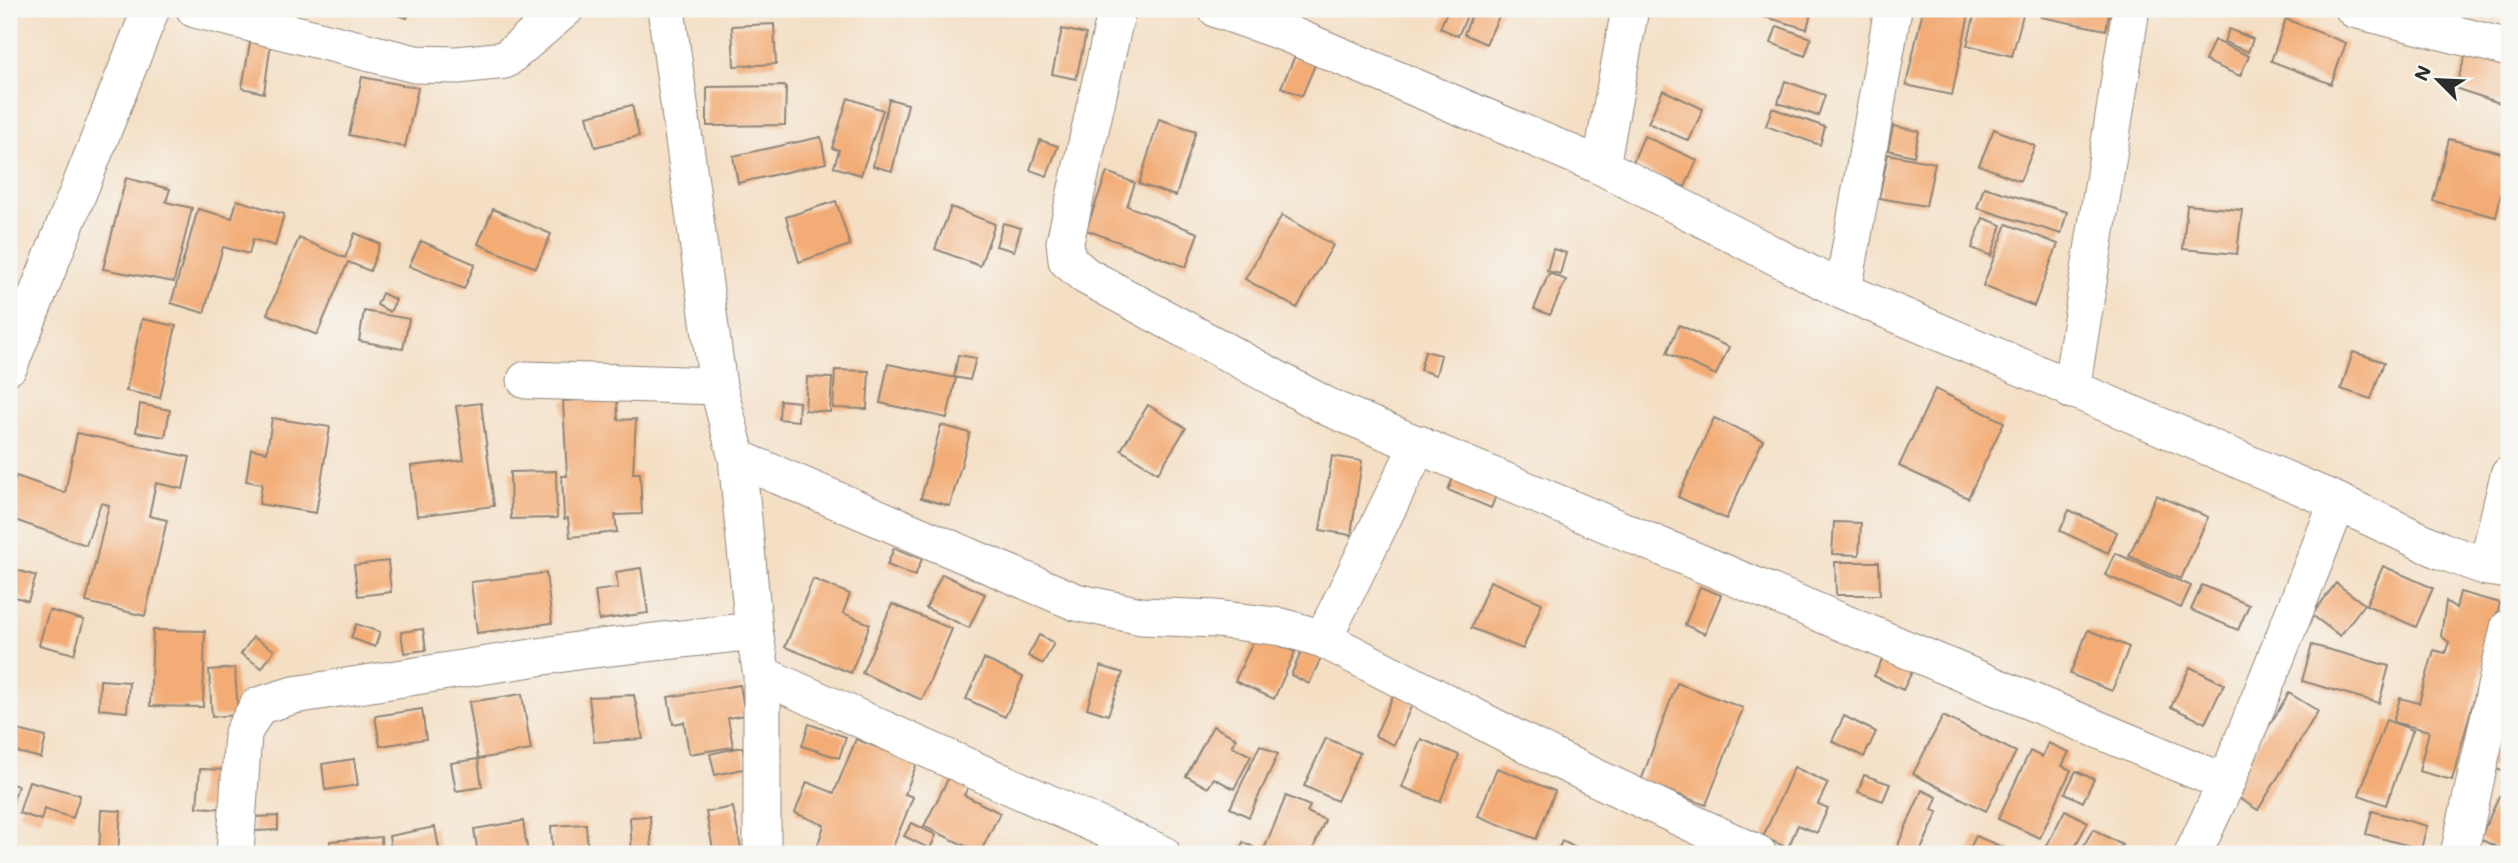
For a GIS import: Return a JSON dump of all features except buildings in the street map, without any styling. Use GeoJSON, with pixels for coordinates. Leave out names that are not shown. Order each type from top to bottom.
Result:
{"type":"FeatureCollection","features":[{"type":"Feature","properties":{"kind":"street"},"geometry":{"type":"LineString","coordinates":[[9,366],[151,9]]}},
{"type":"Feature","properties":{"kind":"street"},"geometry":{"type":"LineString","coordinates":[[195,9],[415,64],[458,65],[505,60],[565,9]]}},
{"type":"Feature","properties":{"kind":"street"},"geometry":{"type":"LineString","coordinates":[[666,9],[718,386],[737,458],[754,631],[762,674],[762,854]]}},
{"type":"Feature","properties":{"kind":"street"},"geometry":{"type":"LineString","coordinates":[[1117,9],[1065,242],[1067,260],[1086,276],[1284,385],[2226,783]]}},
{"type":"Feature","properties":{"kind":"street"},"geometry":{"type":"LineString","coordinates":[[1217,9],[1286,33],[1601,166],[1843,291],[2338,502],[2442,551],[2498,569],[2509,475]]}},
{"type":"Feature","properties":{"kind":"street"},"geometry":{"type":"LineString","coordinates":[[1601,166],[1630,9]]}},
{"type":"Feature","properties":{"kind":"street"},"geometry":{"type":"LineString","coordinates":[[1843,291],[1893,9]]}},
{"type":"Feature","properties":{"kind":"street"},"geometry":{"type":"LineString","coordinates":[[2071,390],[2131,9]]}},
{"type":"Feature","properties":{"kind":"street"},"geometry":{"type":"LineString","coordinates":[[2354,9],[2509,48]]}},
{"type":"Feature","properties":{"kind":"street"},"geometry":{"type":"LineString","coordinates":[[526,380],[718,386]]}},
{"type":"Feature","properties":{"kind":"street"},"geometry":{"type":"LineString","coordinates":[[1323,639],[1419,444]]}},
{"type":"Feature","properties":{"kind":"street"},"geometry":{"type":"LineString","coordinates":[[737,458],[1076,602],[1140,616],[1216,619],[1282,627],[1323,639],[1552,757],[1758,854]]}},
{"type":"Feature","properties":{"kind":"street"},"geometry":{"type":"LineString","coordinates":[[2193,854],[2226,783],[2338,502]]}},
{"type":"Feature","properties":{"kind":"street"},"geometry":{"type":"LineString","coordinates":[[2459,854],[2509,628]]}},
{"type":"Feature","properties":{"kind":"street"},"geometry":{"type":"LineString","coordinates":[[234,854],[243,733],[258,706],[294,695],[583,650],[754,631]]}},
{"type":"Feature","properties":{"kind":"street"},"geometry":{"type":"LineString","coordinates":[[762,674],[1162,854]]}}]}
